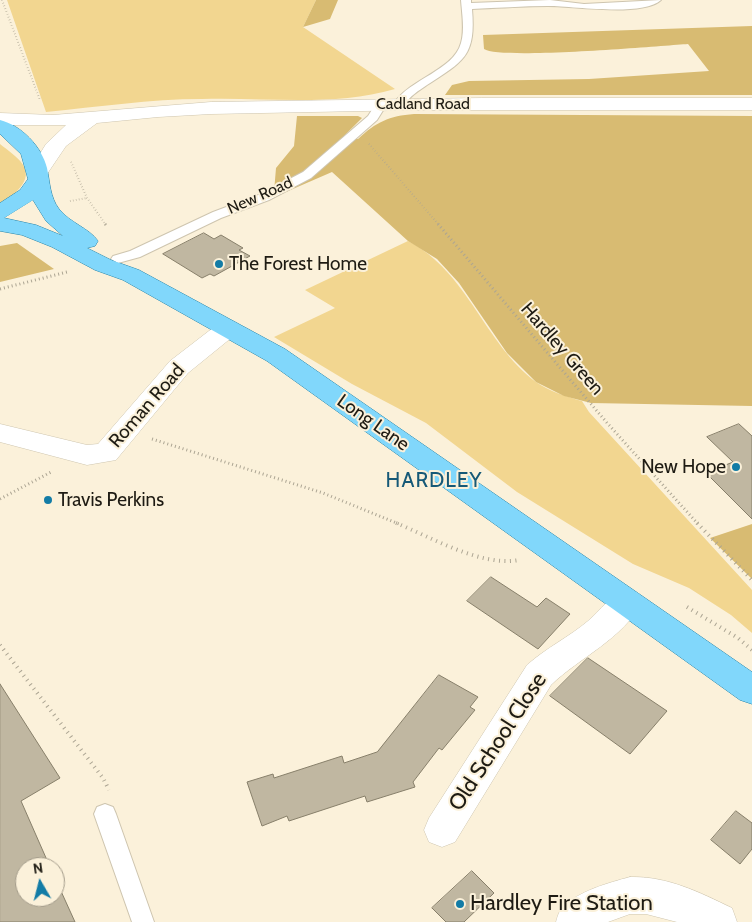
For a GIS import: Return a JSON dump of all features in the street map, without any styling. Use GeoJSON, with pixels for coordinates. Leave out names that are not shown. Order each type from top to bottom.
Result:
{"type":"FeatureCollection","features":[{"type":"Feature","properties":{"kind":"main road","name":"Long Lane"},"geometry":{"type":"LineString","coordinates":[[0,126],[33,155],[41,196],[53,218],[124,267],[276,355],[752,690]]}},
{"type":"Feature","properties":{"kind":"main road"},"geometry":{"type":"LineString","coordinates":[[0,213],[28,194],[38,176]]}},
{"type":"Feature","properties":{"kind":"main road","name":"Long Lane"},"geometry":{"type":"LineString","coordinates":[[0,224],[28,230],[60,242],[103,265],[124,267]]}},
{"type":"Feature","properties":{"kind":"street","name":"Cadland Road"},"geometry":{"type":"LineString","coordinates":[[0,119],[47,121],[95,118],[177,108],[390,104],[752,104]]}},
{"type":"Feature","properties":{"kind":"street","name":"Cadland Road"},"geometry":{"type":"LineString","coordinates":[[38,176],[57,141],[75,127],[95,118]]}},
{"type":"Feature","properties":{"kind":"street","name":"Roman Road"},"geometry":{"type":"LineString","coordinates":[[0,433],[87,455],[106,453],[179,367],[227,328]]}},
{"type":"Feature","properties":{"kind":"street","name":"Old School Close"},"geometry":{"type":"LineString","coordinates":[[442,830],[539,675],[552,663],[598,631],[627,602]]}},
{"type":"Feature","properties":{"kind":"street"},"geometry":{"type":"LineString","coordinates":[[575,922],[615,899],[639,894],[672,900],[718,922]]}},
{"type":"Feature","properties":{"kind":"lane"},"geometry":{"type":"LineString","coordinates":[[530,4],[544,0]]}},
{"type":"Feature","properties":{"kind":"lane"},"geometry":{"type":"LineString","coordinates":[[565,0],[584,7]]}},
{"type":"Feature","properties":{"kind":"lane"},"geometry":{"type":"LineString","coordinates":[[466,3],[554,3],[584,7],[644,4],[656,0]]}},
{"type":"Feature","properties":{"kind":"lane","name":"New Road"},"geometry":{"type":"LineString","coordinates":[[124,267],[135,254],[217,215],[270,195],[307,175],[390,104],[455,62],[464,52],[469,32],[466,3]]}},
{"type":"Feature","properties":{"kind":"lane"},"geometry":{"type":"LineString","coordinates":[[108,823],[143,922]]}},
{"type":"Feature","properties":{"kind":"path"},"geometry":{"type":"LineString","coordinates":[[2,0],[36,86],[42,108]]}},
{"type":"Feature","properties":{"kind":"path","name":"Hardley Green"},"geometry":{"type":"LineString","coordinates":[[352,137],[374,147],[558,366],[710,538],[752,580]]}},
{"type":"Feature","properties":{"kind":"path"},"geometry":{"type":"LineString","coordinates":[[62,203],[87,198],[68,155]]}},
{"type":"Feature","properties":{"kind":"path"},"geometry":{"type":"LineString","coordinates":[[0,290],[57,274]]}},
{"type":"Feature","properties":{"kind":"path"},"geometry":{"type":"LineString","coordinates":[[126,430],[323,493],[484,559],[508,562],[560,556]]}},
{"type":"Feature","properties":{"kind":"path"},"geometry":{"type":"LineString","coordinates":[[0,499],[54,470]]}},
{"type":"Feature","properties":{"kind":"path"},"geometry":{"type":"LineString","coordinates":[[0,645],[103,778],[116,806],[108,823]]}},
{"type":"Feature","properties":{"kind":"shaded area"},"geometry":{"type":"Polygon","coordinates":[[[7,0],[316,0],[303,27],[395,89],[372,95],[324,100],[182,99],[46,112],[7,0]]]}},
{"type":"Feature","properties":{"kind":"shaded area"},"geometry":{"type":"Polygon","coordinates":[[[316,0],[338,0],[330,19],[303,27],[316,0]]]}},
{"type":"Feature","properties":{"kind":"shaded area"},"geometry":{"type":"Polygon","coordinates":[[[752,26],[752,95],[445,95],[452,85],[469,81],[589,79],[709,71],[688,44],[548,53],[518,53],[496,52],[484,49],[483,35],[752,26]]]}},
{"type":"Feature","properties":{"kind":"shaded area"},"geometry":{"type":"Polygon","coordinates":[[[414,114],[752,116],[752,406],[591,403],[564,396],[536,382],[507,353],[459,283],[437,259],[408,241],[332,172],[279,195],[274,192],[276,168],[294,146],[297,116],[358,116],[362,118],[343,137],[358,139],[383,121],[397,116],[414,114]]]}},
{"type":"Feature","properties":{"kind":"shaded area"},"geometry":{"type":"Polygon","coordinates":[[[0,144],[18,159],[25,170],[26,176],[24,183],[0,206],[0,144]]]}},
{"type":"Feature","properties":{"kind":"shaded area"},"geometry":{"type":"Polygon","coordinates":[[[408,241],[429,254],[446,271],[461,289],[502,348],[518,366],[541,385],[582,401],[589,412],[752,590],[752,633],[731,615],[689,588],[633,564],[517,492],[426,423],[352,384],[274,337],[335,308],[305,290],[408,241]]]}},
{"type":"Feature","properties":{"kind":"shaded area"},"geometry":{"type":"Polygon","coordinates":[[[17,243],[54,269],[0,282],[0,246],[17,243]]]}},
{"type":"Feature","properties":{"kind":"shaded area"},"geometry":{"type":"Polygon","coordinates":[[[752,524],[752,579],[710,538],[752,524]]]}},
{"type":"Feature","properties":{"kind":"building"},"geometry":{"type":"Polygon","coordinates":[[[204,233],[214,239],[221,235],[243,248],[239,250],[250,256],[214,276],[210,274],[202,278],[163,254],[204,233]]]}},
{"type":"Feature","properties":{"kind":"building","name":"New Hope"},"geometry":{"type":"Polygon","coordinates":[[[739,424],[752,436],[752,519],[706,473],[733,462],[707,437],[739,424]]]}},
{"type":"Feature","properties":{"kind":"building"},"geometry":{"type":"Polygon","coordinates":[[[491,577],[537,607],[546,598],[570,614],[538,649],[467,601],[491,577]]]}},
{"type":"Feature","properties":{"kind":"building"},"geometry":{"type":"Polygon","coordinates":[[[588,658],[667,711],[630,754],[550,696],[588,658]]]}},
{"type":"Feature","properties":{"kind":"building"},"geometry":{"type":"Polygon","coordinates":[[[439,675],[478,697],[470,707],[475,710],[442,750],[439,748],[413,782],[415,787],[367,802],[365,796],[289,821],[287,816],[262,826],[247,782],[273,774],[274,778],[342,756],[344,763],[377,752],[439,675]]]}},
{"type":"Feature","properties":{"kind":"building"},"geometry":{"type":"Polygon","coordinates":[[[0,684],[60,778],[21,801],[46,857],[15,857],[15,907],[65,907],[65,900],[75,922],[0,922],[0,684]]]}},
{"type":"Feature","properties":{"kind":"building"},"geometry":{"type":"Polygon","coordinates":[[[736,811],[752,823],[752,849],[740,864],[711,840],[736,811]]]}},
{"type":"Feature","properties":{"kind":"building"},"geometry":{"type":"Polygon","coordinates":[[[472,871],[494,893],[464,922],[446,922],[432,908],[472,871]]]}},
{"type":"Feature","properties":{"kind":"place","name":"The Forest Home"},"geometry":{"type":"Point","coordinates":[219,264]}},
{"type":"Feature","properties":{"kind":"place","name":"New Hope"},"geometry":{"type":"Point","coordinates":[736,467]}},
{"type":"Feature","properties":{"kind":"place","name":"Travis Perkins"},"geometry":{"type":"Point","coordinates":[48,500]}},
{"type":"Feature","properties":{"kind":"place","name":"Hardley Fire Station"},"geometry":{"type":"Point","coordinates":[460,904]}},
{"type":"Feature","properties":{"kind":"district","name":"HARDLEY"},"geometry":{"type":"Point","coordinates":[434,481]}}]}
